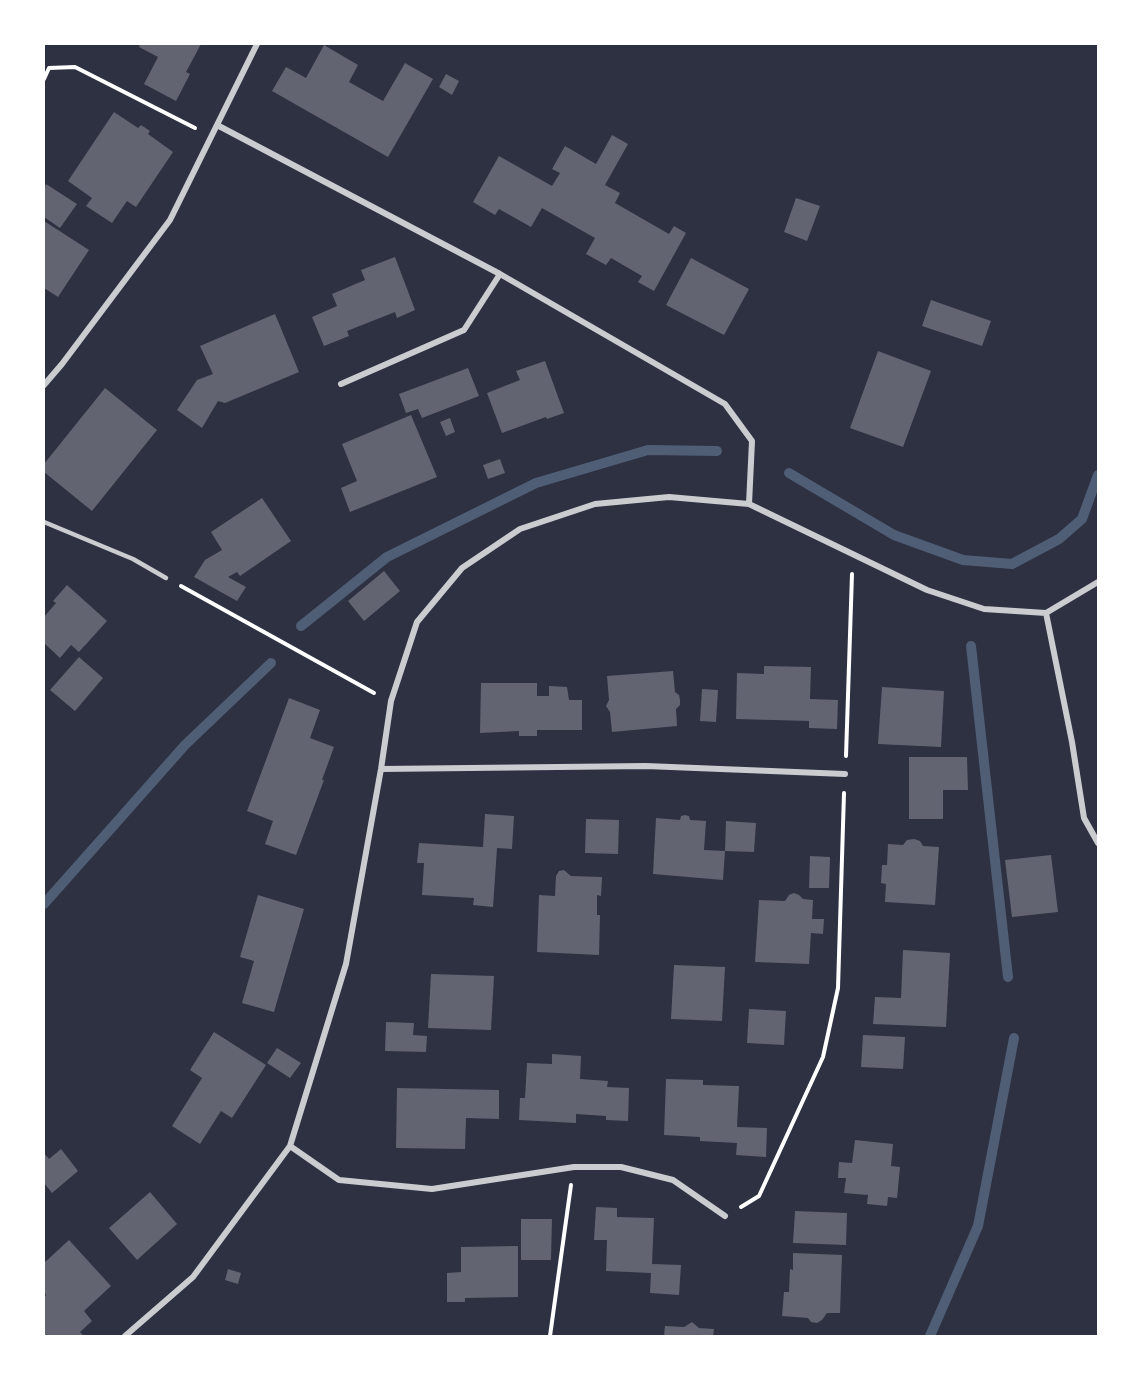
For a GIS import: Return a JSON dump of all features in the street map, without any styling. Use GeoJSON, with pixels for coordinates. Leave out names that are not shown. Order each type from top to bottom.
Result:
{"type":"FeatureCollection","features":[{"type":"Feature","properties":{"kind":"street"},"geometry":{"type":"LineString","coordinates":[[44,386],[63,364],[170,220],[257,44]]}},
{"type":"Feature","properties":{"kind":"street"},"geometry":{"type":"LineString","coordinates":[[217,125],[500,274],[725,404],[752,441],[749,504]]}},
{"type":"Feature","properties":{"kind":"street"},"geometry":{"type":"LineString","coordinates":[[341,384],[464,330],[500,274]]}},
{"type":"Feature","properties":{"kind":"street"},"geometry":{"type":"LineString","coordinates":[[125,1336],[193,1277],[290,1146],[346,964],[391,701],[417,622],[462,568],[520,529],[595,504],[669,498],[749,504],[927,590],[984,609],[1046,613],[1098,582]]}},
{"type":"Feature","properties":{"kind":"street"},"geometry":{"type":"LineString","coordinates":[[1046,613],[1072,742],[1084,818],[1098,843]]}},
{"type":"Feature","properties":{"kind":"street"},"geometry":{"type":"LineString","coordinates":[[381,769],[646,766],[845,774]]}},
{"type":"Feature","properties":{"kind":"street"},"geometry":{"type":"LineString","coordinates":[[290,1146],[339,1180],[432,1189],[574,1167],[621,1167],[673,1180],[726,1216]]}},
{"type":"Feature","properties":{"kind":"lane"},"geometry":{"type":"LineString","coordinates":[[44,522],[133,559],[166,578]]}},
{"type":"Feature","properties":{"kind":"path"},"geometry":{"type":"LineString","coordinates":[[44,79],[49,68],[75,67],[193,128],[217,125]]}},
{"type":"Feature","properties":{"kind":"path"},"geometry":{"type":"LineString","coordinates":[[726,1216],[759,1196],[823,1057],[838,988],[853,553]]}},
{"type":"Feature","properties":{"kind":"path"},"geometry":{"type":"LineString","coordinates":[[166,578],[361,687],[391,701]]}},
{"type":"Feature","properties":{"kind":"path"},"geometry":{"type":"LineString","coordinates":[[550,1336],[574,1167]]}},
{"type":"Feature","properties":{"kind":"building"},"geometry":{"type":"Polygon","coordinates":[[[140,44],[201,44],[186,72],[190,74],[176,101],[144,84],[158,57],[139,47],[140,44]]]}},
{"type":"Feature","properties":{"kind":"building"},"geometry":{"type":"Polygon","coordinates":[[[324,45],[358,65],[349,82],[383,101],[405,63],[433,79],[388,157],[272,91],[286,67],[306,78],[324,45]]]}},
{"type":"Feature","properties":{"kind":"building"},"geometry":{"type":"Polygon","coordinates":[[[446,74],[459,81],[452,95],[439,87],[446,74]]]}},
{"type":"Feature","properties":{"kind":"building"},"geometry":{"type":"Polygon","coordinates":[[[114,112],[138,128],[141,125],[150,131],[148,134],[173,152],[136,207],[127,201],[112,223],[86,206],[92,198],[68,181],[114,112]]]}},
{"type":"Feature","properties":{"kind":"building"},"geometry":{"type":"Polygon","coordinates":[[[612,135],[628,144],[605,185],[620,193],[615,203],[669,234],[674,226],[686,233],[654,291],[638,282],[642,276],[611,258],[606,265],[586,254],[595,238],[542,208],[531,227],[499,209],[495,215],[473,202],[499,156],[552,186],[560,173],[552,169],[565,146],[596,164],[612,135]]]}},
{"type":"Feature","properties":{"kind":"building"},"geometry":{"type":"Polygon","coordinates":[[[46,184],[77,204],[60,228],[44,217],[46,184]]]}},
{"type":"Feature","properties":{"kind":"building"},"geometry":{"type":"Polygon","coordinates":[[[796,198],[820,206],[807,241],[784,232],[796,198]]]}},
{"type":"Feature","properties":{"kind":"building"},"geometry":{"type":"Polygon","coordinates":[[[44,221],[89,250],[58,297],[44,288],[44,221]]]}},
{"type":"Feature","properties":{"kind":"building"},"geometry":{"type":"Polygon","coordinates":[[[395,257],[415,310],[397,318],[395,312],[347,331],[349,336],[324,346],[312,317],[337,306],[332,294],[365,280],[361,270],[395,257]]]}},
{"type":"Feature","properties":{"kind":"building"},"geometry":{"type":"Polygon","coordinates":[[[691,258],[749,289],[724,335],[666,305],[691,258]]]}},
{"type":"Feature","properties":{"kind":"building"},"geometry":{"type":"Polygon","coordinates":[[[931,300],[991,321],[982,346],[922,326],[931,300]]]}},
{"type":"Feature","properties":{"kind":"building"},"geometry":{"type":"Polygon","coordinates":[[[275,314],[299,372],[225,403],[218,401],[202,428],[177,410],[197,380],[213,374],[200,346],[275,314]]]}},
{"type":"Feature","properties":{"kind":"building"},"geometry":{"type":"Polygon","coordinates":[[[878,351],[931,371],[903,447],[850,428],[878,351]]]}},
{"type":"Feature","properties":{"kind":"building"},"geometry":{"type":"Polygon","coordinates":[[[545,361],[564,413],[502,433],[487,393],[520,380],[516,371],[545,361]]]}},
{"type":"Feature","properties":{"kind":"building"},"geometry":{"type":"Polygon","coordinates":[[[468,368],[479,396],[422,418],[418,409],[406,413],[399,394],[468,368]]]}},
{"type":"Feature","properties":{"kind":"building"},"geometry":{"type":"Polygon","coordinates":[[[105,388],[157,430],[92,511],[44,472],[44,464],[105,388]]]}},
{"type":"Feature","properties":{"kind":"building"},"geometry":{"type":"Polygon","coordinates":[[[411,415],[437,477],[350,512],[341,488],[357,481],[342,444],[411,415]]]}},
{"type":"Feature","properties":{"kind":"building"},"geometry":{"type":"Polygon","coordinates":[[[450,418],[455,432],[446,436],[440,422],[450,418]]]}},
{"type":"Feature","properties":{"kind":"building"},"geometry":{"type":"Polygon","coordinates":[[[500,459],[505,473],[488,479],[483,465],[500,459]]]}},
{"type":"Feature","properties":{"kind":"building"},"geometry":{"type":"Polygon","coordinates":[[[262,498],[291,541],[240,576],[237,572],[228,577],[246,587],[237,601],[194,577],[205,560],[222,550],[211,532],[262,498]]]}},
{"type":"Feature","properties":{"kind":"building"},"geometry":{"type":"Polygon","coordinates":[[[384,571],[400,591],[364,621],[348,601],[384,571]]]}},
{"type":"Feature","properties":{"kind":"building"},"geometry":{"type":"Polygon","coordinates":[[[67,585],[107,621],[79,652],[71,645],[60,658],[44,643],[44,617],[56,603],[53,601],[67,585]]]}},
{"type":"Feature","properties":{"kind":"building"},"geometry":{"type":"Polygon","coordinates":[[[79,657],[103,678],[75,711],[50,690],[79,657]]]}},
{"type":"Feature","properties":{"kind":"building"},"geometry":{"type":"Polygon","coordinates":[[[764,666],[811,667],[810,699],[838,700],[837,729],[809,728],[809,721],[736,719],[737,673],[764,674],[764,666]]]}},
{"type":"Feature","properties":{"kind":"building"},"geometry":{"type":"Polygon","coordinates":[[[673,671],[675,692],[679,695],[680,700],[680,705],[676,709],[677,726],[612,732],[610,712],[606,706],[609,700],[607,676],[673,671]]]}},
{"type":"Feature","properties":{"kind":"building"},"geometry":{"type":"Polygon","coordinates":[[[481,683],[537,683],[537,696],[549,696],[549,686],[567,687],[569,700],[582,700],[582,730],[537,730],[537,736],[519,736],[519,731],[480,733],[481,683]]]}},
{"type":"Feature","properties":{"kind":"building"},"geometry":{"type":"Polygon","coordinates":[[[882,687],[944,691],[941,747],[878,744],[882,687]]]}},
{"type":"Feature","properties":{"kind":"building"},"geometry":{"type":"Polygon","coordinates":[[[702,689],[718,690],[716,722],[700,721],[702,689]]]}},
{"type":"Feature","properties":{"kind":"building"},"geometry":{"type":"Polygon","coordinates":[[[289,698],[320,710],[310,738],[334,747],[296,855],[265,844],[273,821],[247,811],[289,698]]]}},
{"type":"Feature","properties":{"kind":"building"},"geometry":{"type":"Polygon","coordinates":[[[909,757],[967,757],[968,790],[943,790],[943,819],[909,819],[909,757]]]}},
{"type":"Feature","properties":{"kind":"building"},"geometry":{"type":"Polygon","coordinates":[[[485,814],[514,816],[512,849],[497,848],[493,907],[473,905],[474,898],[422,895],[424,863],[417,863],[419,843],[483,847],[485,814]]]}},
{"type":"Feature","properties":{"kind":"building"},"geometry":{"type":"Polygon","coordinates":[[[681,816],[689,816],[690,820],[706,821],[704,850],[725,851],[723,880],[653,874],[656,818],[680,820],[681,816]]]}},
{"type":"Feature","properties":{"kind":"building"},"geometry":{"type":"Polygon","coordinates":[[[586,819],[619,820],[618,854],[585,853],[586,819]]]}},
{"type":"Feature","properties":{"kind":"building"},"geometry":{"type":"Polygon","coordinates":[[[726,821],[756,823],[754,852],[725,851],[726,821]]]}},
{"type":"Feature","properties":{"kind":"building"},"geometry":{"type":"Polygon","coordinates":[[[907,840],[920,841],[923,846],[939,847],[935,905],[885,902],[886,884],[881,883],[882,865],[887,865],[888,844],[903,845],[907,840]]]}},
{"type":"Feature","properties":{"kind":"building"},"geometry":{"type":"Polygon","coordinates":[[[1051,855],[1058,912],[1012,917],[1005,860],[1051,855]]]}},
{"type":"Feature","properties":{"kind":"building"},"geometry":{"type":"Polygon","coordinates":[[[810,856],[830,857],[829,888],[809,888],[810,856]]]}},
{"type":"Feature","properties":{"kind":"building"},"geometry":{"type":"Polygon","coordinates":[[[564,870],[571,876],[602,877],[601,896],[597,895],[597,915],[600,915],[599,955],[537,952],[539,895],[555,896],[556,876],[559,871],[564,870]]]}},
{"type":"Feature","properties":{"kind":"building"},"geometry":{"type":"Polygon","coordinates":[[[794,893],[803,899],[813,900],[812,919],[824,919],[823,934],[811,933],[809,964],[755,962],[759,900],[785,901],[789,895],[794,893]]]}},
{"type":"Feature","properties":{"kind":"building"},"geometry":{"type":"Polygon","coordinates":[[[258,895],[304,909],[274,1012],[242,1003],[254,961],[240,957],[258,895]]]}},
{"type":"Feature","properties":{"kind":"building"},"geometry":{"type":"Polygon","coordinates":[[[903,950],[950,953],[946,1027],[873,1024],[875,997],[901,998],[903,950]]]}},
{"type":"Feature","properties":{"kind":"building"},"geometry":{"type":"Polygon","coordinates":[[[674,965],[725,967],[722,1021],[671,1019],[674,965]]]}},
{"type":"Feature","properties":{"kind":"building"},"geometry":{"type":"Polygon","coordinates":[[[431,974],[494,976],[491,1030],[428,1028],[431,974]]]}},
{"type":"Feature","properties":{"kind":"building"},"geometry":{"type":"Polygon","coordinates":[[[749,1009],[786,1011],[784,1045],[747,1043],[749,1009]]]}},
{"type":"Feature","properties":{"kind":"building"},"geometry":{"type":"Polygon","coordinates":[[[386,1022],[414,1023],[413,1035],[427,1036],[426,1052],[385,1051],[386,1022]]]}},
{"type":"Feature","properties":{"kind":"building"},"geometry":{"type":"Polygon","coordinates":[[[214,1032],[266,1065],[232,1118],[221,1111],[200,1144],[172,1126],[202,1078],[190,1070],[214,1032]]]}},
{"type":"Feature","properties":{"kind":"building"},"geometry":{"type":"Polygon","coordinates":[[[863,1035],[905,1037],[903,1069],[861,1067],[863,1035]]]}},
{"type":"Feature","properties":{"kind":"building"},"geometry":{"type":"Polygon","coordinates":[[[277,1048],[301,1063],[290,1078],[267,1063],[277,1048]]]}},
{"type":"Feature","properties":{"kind":"building"},"geometry":{"type":"Polygon","coordinates":[[[552,1054],[581,1056],[580,1079],[608,1081],[607,1087],[629,1088],[628,1121],[606,1120],[606,1116],[576,1114],[576,1123],[519,1120],[520,1098],[525,1098],[527,1063],[552,1064],[552,1054]]]}},
{"type":"Feature","properties":{"kind":"building"},"geometry":{"type":"Polygon","coordinates":[[[666,1079],[703,1080],[703,1085],[739,1086],[737,1127],[767,1128],[766,1157],[736,1155],[737,1143],[700,1141],[700,1137],[664,1135],[666,1079]]]}},
{"type":"Feature","properties":{"kind":"building"},"geometry":{"type":"Polygon","coordinates":[[[397,1088],[499,1090],[499,1119],[466,1118],[465,1149],[396,1148],[397,1088]]]}},
{"type":"Feature","properties":{"kind":"building"},"geometry":{"type":"Polygon","coordinates":[[[855,1140],[893,1144],[891,1166],[900,1167],[897,1198],[888,1197],[887,1206],[867,1204],[868,1195],[844,1193],[846,1178],[838,1178],[839,1162],[852,1163],[855,1140]]]}},
{"type":"Feature","properties":{"kind":"building"},"geometry":{"type":"Polygon","coordinates":[[[61,1149],[78,1171],[52,1193],[44,1183],[44,1153],[49,1159],[61,1149]]]}},
{"type":"Feature","properties":{"kind":"building"},"geometry":{"type":"Polygon","coordinates":[[[150,1192],[177,1224],[137,1260],[109,1228],[150,1192]]]}},
{"type":"Feature","properties":{"kind":"building"},"geometry":{"type":"Polygon","coordinates":[[[596,1207],[617,1208],[617,1217],[654,1218],[652,1264],[681,1265],[679,1295],[650,1293],[651,1273],[606,1271],[607,1240],[594,1240],[596,1207]]]}},
{"type":"Feature","properties":{"kind":"building"},"geometry":{"type":"Polygon","coordinates":[[[795,1211],[847,1213],[846,1245],[793,1243],[795,1211]]]}},
{"type":"Feature","properties":{"kind":"building"},"geometry":{"type":"Polygon","coordinates":[[[521,1219],[552,1219],[551,1260],[521,1260],[521,1219]]]}},
{"type":"Feature","properties":{"kind":"building"},"geometry":{"type":"Polygon","coordinates":[[[69,1240],[111,1286],[84,1311],[92,1321],[80,1332],[82,1336],[44,1336],[44,1298],[46,1295],[44,1292],[44,1263],[69,1240]]]}},
{"type":"Feature","properties":{"kind":"building"},"geometry":{"type":"Polygon","coordinates":[[[518,1246],[518,1297],[465,1298],[465,1302],[447,1302],[447,1273],[461,1272],[461,1247],[518,1246]]]}},
{"type":"Feature","properties":{"kind":"building"},"geometry":{"type":"Polygon","coordinates":[[[793,1253],[842,1255],[840,1313],[827,1313],[817,1323],[811,1322],[808,1318],[782,1316],[784,1292],[789,1292],[790,1269],[793,1270],[793,1253]]]}},
{"type":"Feature","properties":{"kind":"building"},"geometry":{"type":"Polygon","coordinates":[[[228,1269],[241,1273],[238,1284],[225,1280],[228,1269]]]}},
{"type":"Feature","properties":{"kind":"building"},"geometry":{"type":"Polygon","coordinates":[[[692,1322],[699,1328],[714,1329],[713,1336],[664,1336],[665,1326],[684,1327],[692,1322]]]}},
{"type":"Feature","properties":{"kind":"waterway"},"geometry":{"type":"LineString","coordinates":[[301,626],[387,557],[536,483],[648,450],[717,451]]}},
{"type":"Feature","properties":{"kind":"waterway"},"geometry":{"type":"LineString","coordinates":[[789,473],[894,535],[963,560],[1012,564],[1059,539],[1082,519],[1098,475]]}},
{"type":"Feature","properties":{"kind":"waterway"},"geometry":{"type":"LineString","coordinates":[[971,646],[1008,977]]}},
{"type":"Feature","properties":{"kind":"waterway"},"geometry":{"type":"LineString","coordinates":[[44,904],[185,745],[271,663]]}},
{"type":"Feature","properties":{"kind":"waterway"},"geometry":{"type":"LineString","coordinates":[[930,1336],[978,1226],[1014,1038]]}}]}
